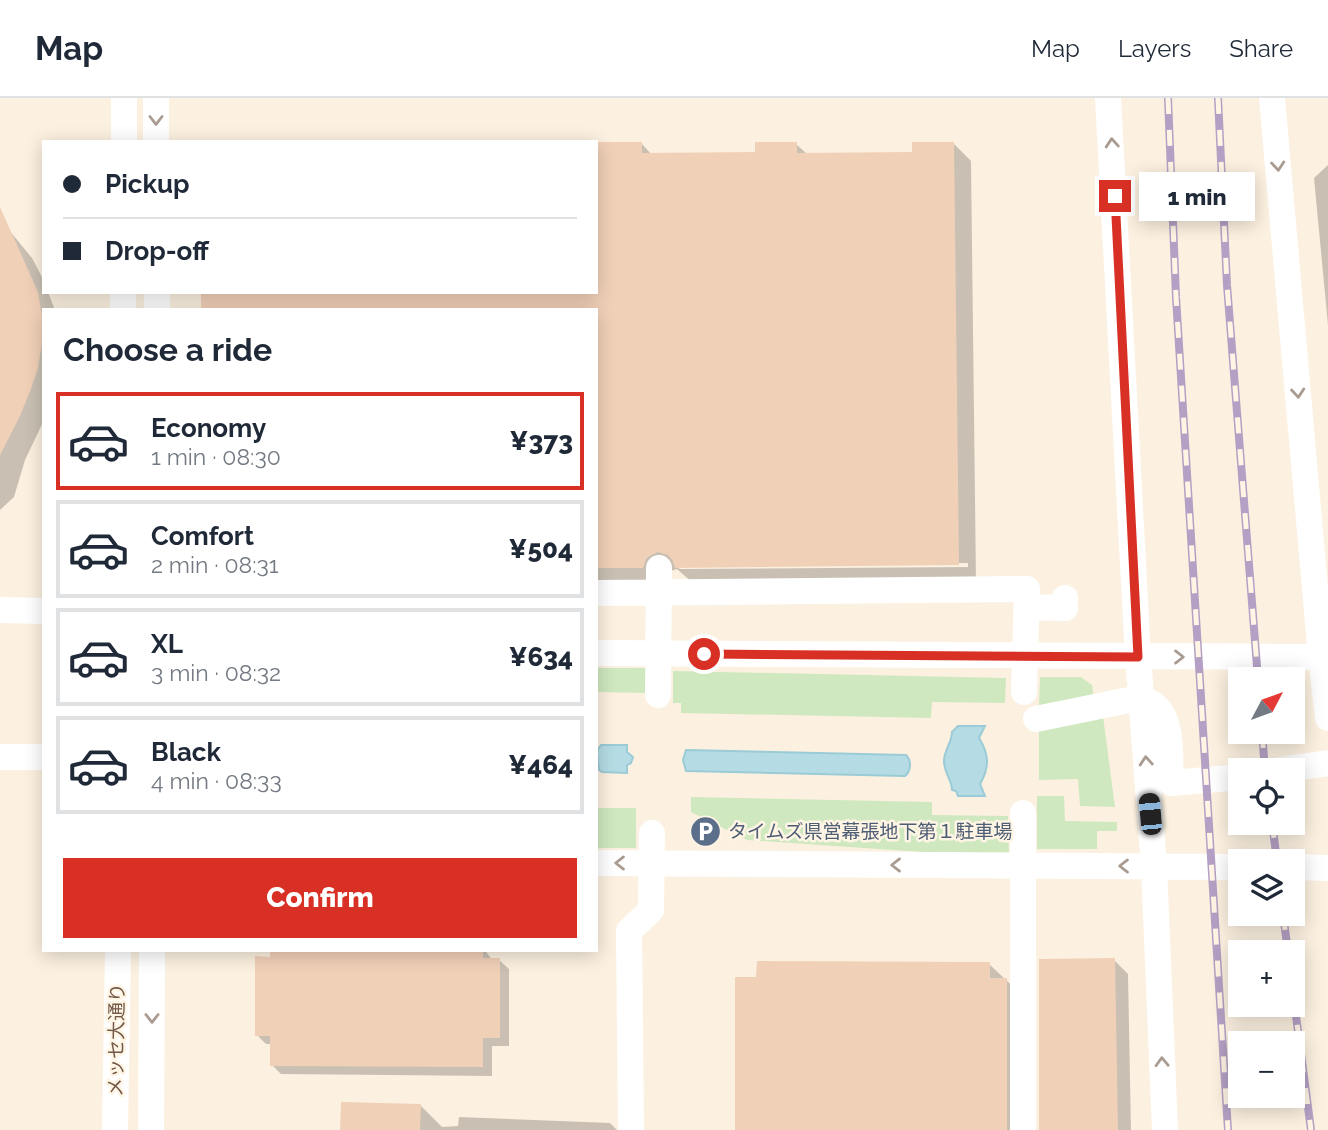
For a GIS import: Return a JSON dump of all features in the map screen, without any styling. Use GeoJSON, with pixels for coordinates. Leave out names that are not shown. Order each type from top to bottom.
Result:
{"type":"FeatureCollection","features":[{"type":"Feature","properties":{"kind":"street"},"geometry":{"type":"LineString","coordinates":[[124,98],[124,140]]}},
{"type":"Feature","properties":{"kind":"street"},"geometry":{"type":"LineString","coordinates":[[156,98],[156,140]]}},
{"type":"Feature","properties":{"kind":"street"},"geometry":{"type":"LineString","coordinates":[[1108,98],[1138,657],[1154,866],[1165,1130]]}},
{"type":"Feature","properties":{"kind":"street"},"geometry":{"type":"LineString","coordinates":[[1272,98],[1328,718]]}},
{"type":"Feature","properties":{"kind":"street"},"geometry":{"type":"LineString","coordinates":[[598,593],[659,580],[1027,589],[1024,692]]}},
{"type":"Feature","properties":{"kind":"street"},"geometry":{"type":"LineString","coordinates":[[658,695],[659,580]]}},
{"type":"Feature","properties":{"kind":"street"},"geometry":{"type":"LineString","coordinates":[[1027,607],[1065,608],[1065,598]]}},
{"type":"Feature","properties":{"kind":"street"},"geometry":{"type":"LineString","coordinates":[[0,610],[42,611]]}},
{"type":"Feature","properties":{"kind":"street"},"geometry":{"type":"LineString","coordinates":[[598,653],[1324,657]]}},
{"type":"Feature","properties":{"kind":"street"},"geometry":{"type":"LineString","coordinates":[[1036,719],[1134,699],[1146,700],[1157,706],[1165,716],[1171,783],[1228,778]]}},
{"type":"Feature","properties":{"kind":"street"},"geometry":{"type":"LineString","coordinates":[[0,757],[42,757]]}},
{"type":"Feature","properties":{"kind":"street"},"geometry":{"type":"LineString","coordinates":[[1023,813],[1023,1130]]}},
{"type":"Feature","properties":{"kind":"street"},"geometry":{"type":"LineString","coordinates":[[631,1130],[629,931],[651,910],[652,833]]}},
{"type":"Feature","properties":{"kind":"street"},"geometry":{"type":"LineString","coordinates":[[598,863],[1228,867]]}},
{"type":"Feature","properties":{"kind":"street"},"geometry":{"type":"LineString","coordinates":[[1305,867],[1328,867]]}},
{"type":"Feature","properties":{"kind":"street","name":"メッセ大通り"},"geometry":{"type":"LineString","coordinates":[[115,1130],[118,952]]}},
{"type":"Feature","properties":{"kind":"street","name":"メッセ大通り"},"geometry":{"type":"LineString","coordinates":[[151,1130],[152,952]]}},
{"type":"Feature","properties":{"kind":"green space"},"geometry":{"type":"Polygon","coordinates":[[[598,668],[647,668],[645,693],[598,692],[598,668]]]}},
{"type":"Feature","properties":{"kind":"green space"},"geometry":{"type":"Polygon","coordinates":[[[673,671],[1006,678],[1005,703],[932,702],[931,718],[681,713],[681,703],[673,703],[673,671]]]}},
{"type":"Feature","properties":{"kind":"green space"},"geometry":{"type":"Polygon","coordinates":[[[1040,677],[1081,677],[1092,685],[1094,698],[1039,706],[1040,677]]]}},
{"type":"Feature","properties":{"kind":"green space"},"geometry":{"type":"Polygon","coordinates":[[[1103,716],[1115,807],[1080,806],[1078,779],[1039,780],[1039,727],[1103,716]]]}},
{"type":"Feature","properties":{"kind":"green space"},"geometry":{"type":"Polygon","coordinates":[[[1037,796],[1064,796],[1065,821],[1117,822],[1117,831],[1097,831],[1097,849],[1037,849],[1037,796]]]}},
{"type":"Feature","properties":{"kind":"green space"},"geometry":{"type":"Polygon","coordinates":[[[691,797],[932,802],[932,815],[1008,816],[1009,858],[747,840],[691,812],[691,797]]]}},
{"type":"Feature","properties":{"kind":"green space"},"geometry":{"type":"Polygon","coordinates":[[[598,808],[636,808],[636,848],[598,848],[598,808]]]}},
{"type":"Feature","properties":{"kind":"water"},"geometry":{"type":"Polygon","coordinates":[[[958,726],[985,726],[979,738],[987,761],[980,784],[985,796],[958,796],[956,791],[952,790],[944,757],[952,732],[958,726]]]}},
{"type":"Feature","properties":{"kind":"water"},"geometry":{"type":"Polygon","coordinates":[[[601,745],[627,745],[627,752],[633,757],[627,765],[627,773],[599,770],[598,750],[601,745]]]}},
{"type":"Feature","properties":{"kind":"water"},"geometry":{"type":"Polygon","coordinates":[[[686,750],[906,755],[910,766],[905,776],[686,771],[683,760],[686,750]]]}},
{"type":"Feature","properties":{"kind":"building"},"geometry":{"type":"Polygon","coordinates":[[[598,142],[642,142],[642,153],[755,152],[755,142],[797,142],[797,153],[912,152],[912,142],[954,142],[959,565],[675,568],[668,555],[658,552],[646,559],[643,568],[598,568],[598,308],[201,308],[201,294],[598,294],[598,142]]]}},
{"type":"Feature","properties":{"kind":"building"},"geometry":{"type":"Polygon","coordinates":[[[0,207],[38,292],[42,342],[31,389],[0,455],[0,207]]]}},
{"type":"Feature","properties":{"kind":"building"},"geometry":{"type":"Polygon","coordinates":[[[270,952],[483,952],[483,958],[500,958],[500,1038],[483,1038],[483,1067],[270,1066],[270,1036],[255,1036],[255,956],[270,957],[270,952]]]}},
{"type":"Feature","properties":{"kind":"building"},"geometry":{"type":"Polygon","coordinates":[[[1115,958],[1118,1130],[1039,1130],[1039,959],[1115,958]]]}},
{"type":"Feature","properties":{"kind":"building"},"geometry":{"type":"Polygon","coordinates":[[[757,961],[990,962],[990,978],[1007,978],[1007,1130],[735,1130],[735,977],[756,977],[757,961]]]}},
{"type":"Feature","properties":{"kind":"building"},"geometry":{"type":"Polygon","coordinates":[[[341,1102],[421,1104],[420,1130],[340,1130],[341,1102]]]}},
{"type":"Feature","properties":{"kind":"railway"},"geometry":{"type":"LineString","coordinates":[[1168,98],[1176,297],[1228,1130]]}},
{"type":"Feature","properties":{"kind":"railway"},"geometry":{"type":"LineString","coordinates":[[1218,98],[1227,285],[1257,667]]}},
{"type":"Feature","properties":{"kind":"railway"},"geometry":{"type":"LineString","coordinates":[[1263,744],[1264,758]]}},
{"type":"Feature","properties":{"kind":"railway"},"geometry":{"type":"LineString","coordinates":[[1274,835],[1275,849]]}},
{"type":"Feature","properties":{"kind":"railway"},"geometry":{"type":"LineString","coordinates":[[1285,926],[1286,940]]}},
{"type":"Feature","properties":{"kind":"railway"},"geometry":{"type":"LineString","coordinates":[[1296,1017],[1311,1130]]}},
{"type":"Feature","properties":{"kind":"place","name":"タイムズ県営幕張地下第１駐車場"},"geometry":{"type":"Point","coordinates":[705,831]}},
{"type":"Feature","properties":{"kind":"route"},"geometry":{"type":"LineString","coordinates":[[704,654],[1138,657],[1115,196]]}}]}
